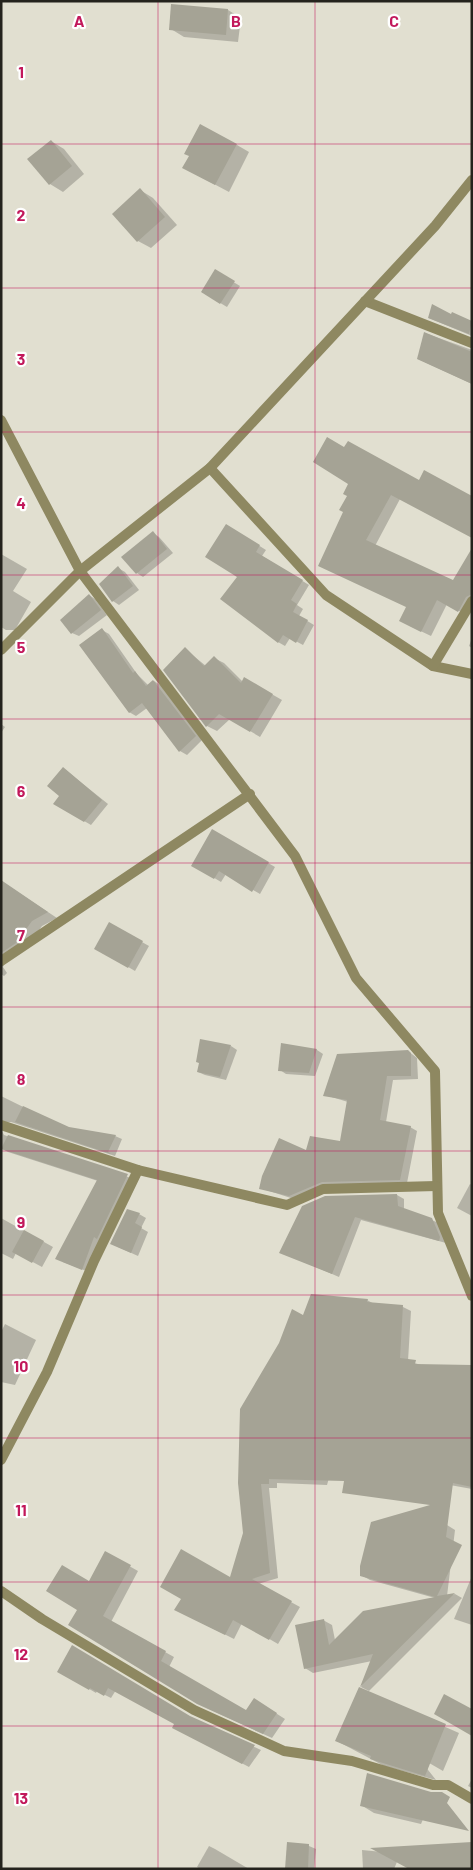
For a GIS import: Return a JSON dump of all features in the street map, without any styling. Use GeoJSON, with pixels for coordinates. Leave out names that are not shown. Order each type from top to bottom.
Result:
{"type":"FeatureCollection","features":[{"type":"Feature","properties":{"kind":"street"},"geometry":{"type":"LineString","coordinates":[[1,650],[80,572],[210,468],[435,226],[472,180]]}},
{"type":"Feature","properties":{"kind":"street"},"geometry":{"type":"LineString","coordinates":[[365,301],[472,344]]}},
{"type":"Feature","properties":{"kind":"street"},"geometry":{"type":"LineString","coordinates":[[1,420],[80,572],[250,794],[295,856],[356,978],[435,1071],[438,1213],[472,1296]]}},
{"type":"Feature","properties":{"kind":"street"},"geometry":{"type":"LineString","coordinates":[[210,468],[326,595],[434,666],[472,674]]}},
{"type":"Feature","properties":{"kind":"street"},"geometry":{"type":"LineString","coordinates":[[434,666],[472,601]]}},
{"type":"Feature","properties":{"kind":"street"},"geometry":{"type":"LineString","coordinates":[[1,961],[250,794]]}},
{"type":"Feature","properties":{"kind":"street"},"geometry":{"type":"LineString","coordinates":[[1,1125],[138,1170],[287,1205],[323,1189],[436,1186]]}},
{"type":"Feature","properties":{"kind":"street"},"geometry":{"type":"LineString","coordinates":[[1,1460],[48,1372],[94,1261],[138,1170]]}},
{"type":"Feature","properties":{"kind":"street"},"geometry":{"type":"LineString","coordinates":[[1,1591],[42,1619],[194,1710],[284,1751],[352,1761],[433,1785],[448,1785],[472,1799]]}},
{"type":"Feature","properties":{"kind":"building"},"geometry":{"type":"Polygon","coordinates":[[[171,4],[228,9],[226,35],[169,30],[171,4]]]}},
{"type":"Feature","properties":{"kind":"building"},"geometry":{"type":"Polygon","coordinates":[[[200,124],[237,144],[215,185],[182,168],[189,156],[184,154],[200,124]]]}},
{"type":"Feature","properties":{"kind":"building"},"geometry":{"type":"Polygon","coordinates":[[[51,140],[72,166],[49,185],[27,159],[51,140]]]}},
{"type":"Feature","properties":{"kind":"building"},"geometry":{"type":"Polygon","coordinates":[[[140,188],[165,217],[137,242],[112,214],[140,188]]]}},
{"type":"Feature","properties":{"kind":"building"},"geometry":{"type":"Polygon","coordinates":[[[215,269],[235,281],[220,304],[201,292],[215,269]]]}},
{"type":"Feature","properties":{"kind":"building"},"geometry":{"type":"Polygon","coordinates":[[[432,304],[451,314],[452,312],[472,321],[469,334],[428,318],[432,304]]]}},
{"type":"Feature","properties":{"kind":"building"},"geometry":{"type":"Polygon","coordinates":[[[424,332],[472,352],[472,384],[417,359],[424,332]]]}},
{"type":"Feature","properties":{"kind":"building"},"geometry":{"type":"Polygon","coordinates":[[[327,437],[344,447],[348,441],[419,480],[424,470],[472,496],[472,538],[391,495],[366,540],[453,580],[472,548],[472,594],[466,597],[458,612],[437,600],[421,632],[399,621],[406,607],[318,566],[343,512],[339,510],[347,496],[343,494],[348,484],[313,462],[327,437]]]}},
{"type":"Feature","properties":{"kind":"building"},"geometry":{"type":"Polygon","coordinates":[[[226,524],[260,545],[256,552],[303,580],[291,600],[297,604],[293,612],[308,620],[296,643],[283,635],[278,643],[220,599],[237,577],[205,557],[226,524]]]}},
{"type":"Feature","properties":{"kind":"building"},"geometry":{"type":"Polygon","coordinates":[[[153,531],[167,549],[136,574],[121,557],[153,531]]]}},
{"type":"Feature","properties":{"kind":"building"},"geometry":{"type":"Polygon","coordinates":[[[118,566],[133,586],[112,602],[99,584],[118,566]]]}},
{"type":"Feature","properties":{"kind":"building"},"geometry":{"type":"Polygon","coordinates":[[[89,594],[101,610],[71,634],[60,620],[89,594]]]}},
{"type":"Feature","properties":{"kind":"building"},"geometry":{"type":"Polygon","coordinates":[[[102,628],[133,673],[135,671],[146,686],[153,680],[196,736],[179,752],[142,703],[129,713],[79,645],[102,628]]]}},
{"type":"Feature","properties":{"kind":"building"},"geometry":{"type":"Polygon","coordinates":[[[185,647],[204,666],[214,656],[241,683],[244,677],[273,694],[250,732],[219,714],[206,727],[163,670],[185,647]]]}},
{"type":"Feature","properties":{"kind":"building"},"geometry":{"type":"Polygon","coordinates":[[[63,767],[102,800],[84,822],[53,804],[59,796],[47,786],[63,767]]]}},
{"type":"Feature","properties":{"kind":"building"},"geometry":{"type":"Polygon","coordinates":[[[212,829],[269,862],[252,892],[219,871],[214,879],[191,866],[212,829]]]}},
{"type":"Feature","properties":{"kind":"building"},"geometry":{"type":"Polygon","coordinates":[[[1,880],[48,912],[32,921],[16,943],[1,953],[1,880]]]}},
{"type":"Feature","properties":{"kind":"building"},"geometry":{"type":"Polygon","coordinates":[[[109,922],[143,941],[128,968],[94,949],[109,922]]]}},
{"type":"Feature","properties":{"kind":"building"},"geometry":{"type":"Polygon","coordinates":[[[200,1039],[231,1045],[220,1077],[197,1072],[199,1063],[196,1062],[200,1039]]]}},
{"type":"Feature","properties":{"kind":"building"},"geometry":{"type":"Polygon","coordinates":[[[281,1043],[317,1049],[309,1073],[278,1071],[281,1043]]]}},
{"type":"Feature","properties":{"kind":"building"},"geometry":{"type":"Polygon","coordinates":[[[408,1050],[411,1053],[411,1076],[387,1076],[380,1120],[411,1126],[400,1180],[322,1182],[289,1196],[259,1189],[262,1176],[279,1138],[306,1150],[310,1136],[340,1141],[347,1100],[323,1096],[337,1054],[408,1050]]]}},
{"type":"Feature","properties":{"kind":"building"},"geometry":{"type":"Polygon","coordinates":[[[23,1106],[69,1127],[116,1135],[108,1152],[111,1154],[15,1122],[23,1106]]]}},
{"type":"Feature","properties":{"kind":"building"},"geometry":{"type":"Polygon","coordinates":[[[8,1135],[128,1174],[97,1239],[94,1237],[82,1270],[55,1259],[97,1180],[1,1149],[8,1135]]]}},
{"type":"Feature","properties":{"kind":"building"},"geometry":{"type":"Polygon","coordinates":[[[397,1194],[398,1206],[432,1218],[440,1237],[439,1241],[355,1217],[332,1274],[279,1253],[302,1206],[325,1196],[397,1194]]]}},
{"type":"Feature","properties":{"kind":"building"},"geometry":{"type":"Polygon","coordinates":[[[127,1209],[140,1213],[135,1223],[142,1227],[131,1253],[110,1244],[127,1209]]]}},
{"type":"Feature","properties":{"kind":"building"},"geometry":{"type":"Polygon","coordinates":[[[24,1230],[44,1241],[32,1263],[12,1252],[24,1230]]]}},
{"type":"Feature","properties":{"kind":"building"},"geometry":{"type":"Polygon","coordinates":[[[311,1294],[368,1299],[367,1302],[403,1305],[400,1358],[416,1360],[415,1364],[472,1365],[472,1487],[453,1483],[446,1537],[462,1545],[437,1596],[455,1593],[360,1687],[373,1654],[304,1669],[295,1625],[324,1619],[329,1645],[363,1611],[435,1597],[360,1576],[360,1566],[371,1522],[430,1505],[342,1493],[344,1481],[269,1479],[269,1484],[261,1484],[270,1573],[252,1579],[292,1601],[269,1640],[233,1620],[225,1635],[174,1610],[181,1599],[160,1587],[181,1549],[230,1577],[243,1533],[238,1483],[240,1409],[279,1343],[292,1309],[303,1315],[311,1294]]]}},
{"type":"Feature","properties":{"kind":"building"},"geometry":{"type":"Polygon","coordinates":[[[105,1551],[131,1565],[103,1616],[166,1651],[161,1661],[246,1710],[254,1698],[277,1713],[263,1734],[197,1704],[68,1625],[77,1610],[46,1591],[62,1565],[89,1581],[105,1551]]]}},
{"type":"Feature","properties":{"kind":"building"},"geometry":{"type":"Polygon","coordinates":[[[72,1645],[190,1716],[255,1745],[242,1764],[172,1728],[174,1724],[108,1688],[104,1696],[90,1688],[89,1690],[57,1672],[72,1645]]]}},
{"type":"Feature","properties":{"kind":"building"},"geometry":{"type":"Polygon","coordinates":[[[359,1687],[446,1724],[425,1776],[370,1759],[371,1756],[335,1741],[359,1687]]]}},
{"type":"Feature","properties":{"kind":"building"},"geometry":{"type":"Polygon","coordinates":[[[444,1694],[472,1709],[472,1736],[434,1714],[444,1694]]]}},
{"type":"Feature","properties":{"kind":"building"},"geometry":{"type":"Polygon","coordinates":[[[367,1773],[431,1792],[442,1792],[450,1797],[447,1803],[469,1831],[360,1806],[367,1773]]]}},
{"type":"Feature","properties":{"kind":"building"},"geometry":{"type":"Polygon","coordinates":[[[287,1842],[309,1844],[308,1869],[285,1869],[287,1842]]]}},
{"type":"Feature","properties":{"kind":"building"},"geometry":{"type":"Polygon","coordinates":[[[472,1842],[472,1869],[409,1869],[370,1848],[472,1842]]]}}]}
